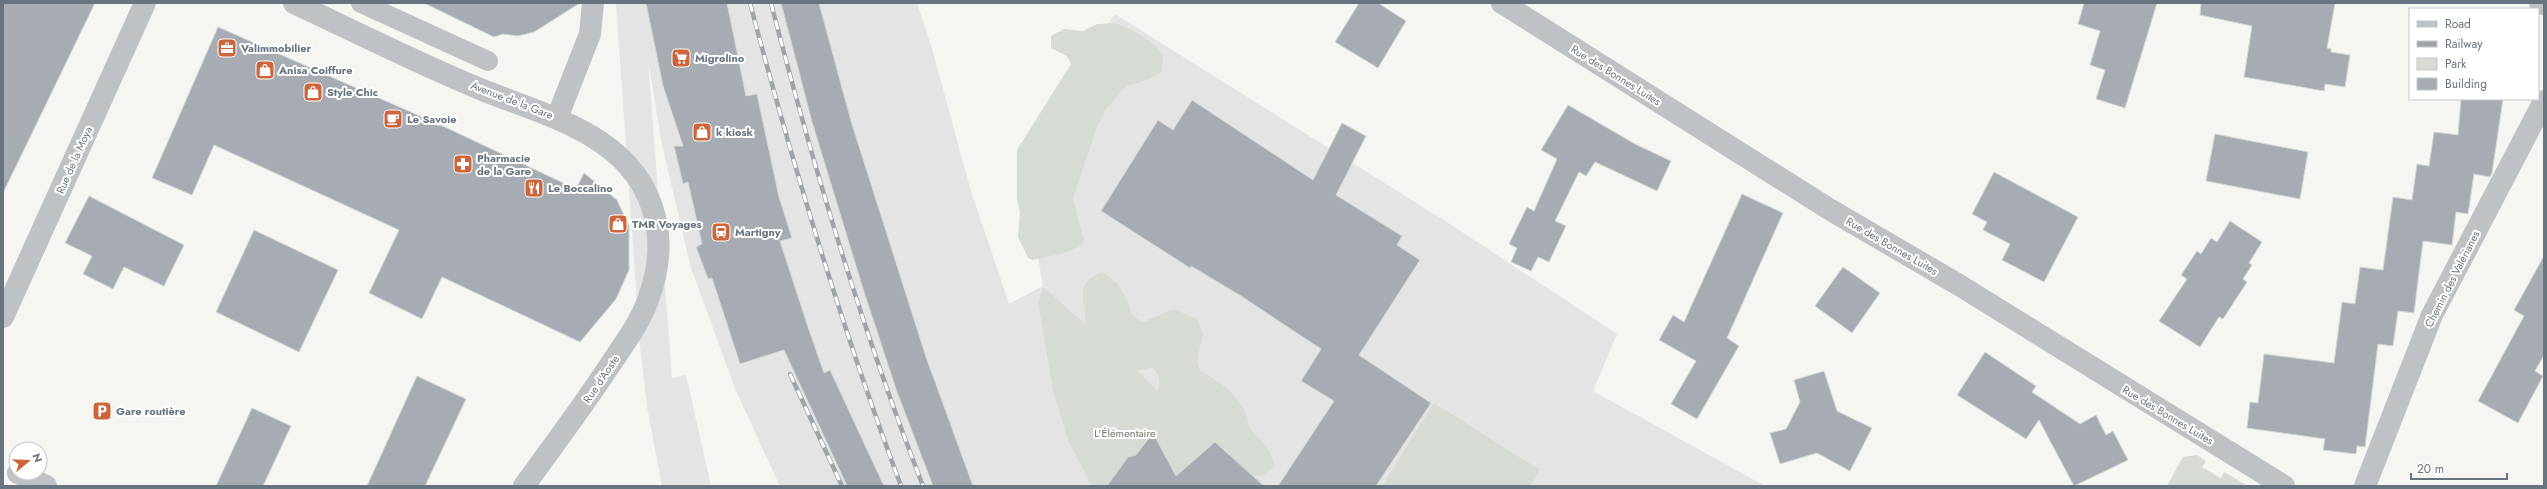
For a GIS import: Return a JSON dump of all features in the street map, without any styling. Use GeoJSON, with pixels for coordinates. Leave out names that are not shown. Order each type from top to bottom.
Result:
{"type":"FeatureCollection","features":[{"type":"Feature","properties":{"kind":"street","name":"Rue de la Moya"},"geometry":{"type":"LineString","coordinates":[[3,317],[145,3]]}},
{"type":"Feature","properties":{"kind":"street","name":"Avenue de la Gare"},"geometry":{"type":"LineString","coordinates":[[294,3],[480,89],[557,118],[607,145],[632,169],[643,184],[653,208],[658,229],[658,261]]}},
{"type":"Feature","properties":{"kind":"street"},"geometry":{"type":"LineString","coordinates":[[361,3],[488,61]]}},
{"type":"Feature","properties":{"kind":"street"},"geometry":{"type":"LineString","coordinates":[[557,118],[590,34],[593,3]]}},
{"type":"Feature","properties":{"kind":"street","name":"Rue des Bonnes Luites"},"geometry":{"type":"LineString","coordinates":[[1502,3],[1822,205],[1959,285],[2284,486]]}},
{"type":"Feature","properties":{"kind":"street"},"geometry":{"type":"LineString","coordinates":[[2540,3],[2544,4]]}},
{"type":"Feature","properties":{"kind":"street","name":"Chemin des Valérianes"},"geometry":{"type":"LineString","coordinates":[[2365,486],[2432,315],[2544,101]]}},
{"type":"Feature","properties":{"kind":"street","name":"Rue d'Aoste"},"geometry":{"type":"LineString","coordinates":[[524,486],[585,403],[631,333],[648,301],[658,261]]}},
{"type":"Feature","properties":{"kind":"street"},"geometry":{"type":"LineString","coordinates":[[36,481],[46,486]]}},
{"type":"Feature","properties":{"kind":"shaded area"},"geometry":{"type":"Polygon","coordinates":[[[616,3],[917,3],[933,52],[970,188],[1009,304],[1043,286],[1024,173],[1091,48],[1115,14],[1453,226],[1617,334],[1593,391],[1765,486],[780,486],[736,391],[691,268],[662,145],[648,59],[672,378],[686,375],[711,486],[662,486],[647,407],[640,346],[616,3]]]}},
{"type":"Feature","properties":{"kind":"green space"},"geometry":{"type":"Polygon","coordinates":[[[1115,23],[1141,36],[1158,49],[1163,55],[1162,72],[1147,80],[1126,86],[1107,108],[1097,127],[1073,198],[1084,241],[1079,246],[1067,252],[1033,260],[1028,258],[1018,237],[1020,213],[1017,198],[1017,150],[1071,64],[1067,56],[1051,48],[1051,36],[1064,29],[1083,31],[1097,24],[1115,23]]]}},
{"type":"Feature","properties":{"kind":"green space","name":"L'Élémentaire"},"geometry":{"type":"Polygon","coordinates":[[[1102,272],[1118,284],[1128,302],[1132,315],[1143,322],[1174,309],[1197,319],[1203,333],[1197,361],[1200,371],[1220,383],[1237,399],[1246,414],[1251,428],[1269,450],[1274,466],[1264,475],[1252,476],[1224,449],[1215,445],[1165,486],[1092,486],[1068,440],[1053,390],[1038,303],[1043,287],[1085,324],[1084,288],[1087,282],[1102,272]],[[1152,367],[1137,371],[1157,390],[1159,380],[1152,367]]]}},
{"type":"Feature","properties":{"kind":"green space"},"geometry":{"type":"Polygon","coordinates":[[[1434,403],[1540,470],[1530,486],[1382,486],[1434,403]]]}},
{"type":"Feature","properties":{"kind":"green space"},"geometry":{"type":"Polygon","coordinates":[[[2197,455],[2206,461],[2202,467],[2221,478],[2224,472],[2248,486],[2167,486],[2183,457],[2197,455]]]}},
{"type":"Feature","properties":{"kind":"building"},"geometry":{"type":"Polygon","coordinates":[[[3,3],[95,3],[3,193],[3,3]]]}},
{"type":"Feature","properties":{"kind":"building"},"geometry":{"type":"Polygon","coordinates":[[[424,3],[580,3],[534,32],[518,36],[503,34],[494,37],[424,3]]]}},
{"type":"Feature","properties":{"kind":"building"},"geometry":{"type":"Polygon","coordinates":[[[646,3],[727,3],[746,96],[757,94],[779,197],[792,238],[780,241],[824,373],[830,370],[884,486],[847,486],[784,350],[740,364],[712,278],[708,279],[696,247],[702,244],[688,182],[683,184],[674,146],[683,146],[663,86],[646,3]]]}},
{"type":"Feature","properties":{"kind":"building"},"geometry":{"type":"Polygon","coordinates":[[[781,3],[819,3],[851,121],[926,357],[973,486],[933,486],[897,392],[864,292],[812,122],[781,3]]]}},
{"type":"Feature","properties":{"kind":"building"},"geometry":{"type":"Polygon","coordinates":[[[1359,3],[1378,3],[1406,21],[1378,68],[1335,42],[1359,3]]]}},
{"type":"Feature","properties":{"kind":"building"},"geometry":{"type":"Polygon","coordinates":[[[2084,3],[2157,3],[2125,108],[2096,99],[2105,70],[2090,65],[2100,31],[2078,24],[2084,3]]]}},
{"type":"Feature","properties":{"kind":"building"},"geometry":{"type":"Polygon","coordinates":[[[2201,3],[2335,3],[2327,48],[2331,49],[2331,52],[2350,55],[2345,87],[2325,84],[2324,91],[2244,77],[2252,26],[2200,15],[2201,3]]]}},
{"type":"Feature","properties":{"kind":"building"},"geometry":{"type":"Polygon","coordinates":[[[218,27],[447,128],[576,189],[584,173],[617,200],[629,226],[629,270],[616,299],[580,342],[442,277],[422,319],[369,293],[399,230],[214,145],[192,195],[152,178],[218,27]]]}},
{"type":"Feature","properties":{"kind":"building"},"geometry":{"type":"Polygon","coordinates":[[[1192,100],[1313,180],[1342,123],[1366,136],[1336,195],[1402,236],[1397,245],[1420,260],[1359,355],[1431,403],[1376,486],[1278,486],[1334,401],[1301,381],[1321,349],[1241,296],[1191,266],[1190,268],[1101,211],[1158,120],[1173,130],[1192,100]]]}},
{"type":"Feature","properties":{"kind":"building"},"geometry":{"type":"Polygon","coordinates":[[[2461,100],[2503,100],[2492,173],[2490,177],[2474,174],[2468,214],[2456,212],[2452,245],[2423,241],[2414,313],[2398,311],[2393,346],[2378,344],[2365,447],[2357,446],[2356,454],[2323,450],[2325,439],[2247,428],[2250,402],[2258,403],[2264,354],[2334,363],[2342,302],[2355,304],[2360,267],[2383,270],[2393,197],[2412,200],[2417,164],[2429,166],[2434,132],[2458,135],[2461,100]]]}},
{"type":"Feature","properties":{"kind":"building"},"geometry":{"type":"Polygon","coordinates":[[[1568,105],[1635,144],[1671,161],[1657,191],[1595,162],[1586,176],[1579,172],[1555,221],[1566,226],[1549,262],[1538,257],[1531,271],[1511,262],[1517,248],[1509,244],[1527,207],[1534,211],[1557,159],[1541,150],[1568,105]]]}},
{"type":"Feature","properties":{"kind":"building"},"geometry":{"type":"Polygon","coordinates":[[[2215,134],[2308,152],[2300,199],[2206,181],[2215,134]]]}},
{"type":"Feature","properties":{"kind":"building"},"geometry":{"type":"Polygon","coordinates":[[[1994,172],[2078,217],[2044,282],[2002,260],[2010,244],[1983,230],[1987,222],[1972,214],[1994,172]]]}},
{"type":"Feature","properties":{"kind":"building"},"geometry":{"type":"Polygon","coordinates":[[[1742,194],[1783,213],[1727,338],[1739,346],[1697,419],[1671,404],[1696,361],[1659,340],[1673,315],[1684,322],[1742,194]]]}},
{"type":"Feature","properties":{"kind":"building"},"geometry":{"type":"Polygon","coordinates":[[[89,196],[184,245],[164,286],[124,267],[113,289],[83,274],[92,256],[65,243],[89,196]]]}},
{"type":"Feature","properties":{"kind":"building"},"geometry":{"type":"Polygon","coordinates":[[[2230,221],[2262,242],[2249,263],[2252,265],[2243,279],[2247,282],[2223,319],[2219,317],[2200,347],[2159,321],[2187,279],[2181,275],[2197,251],[2201,254],[2211,238],[2217,242],[2230,221]]]}},
{"type":"Feature","properties":{"kind":"building"},"geometry":{"type":"Polygon","coordinates":[[[254,230],[338,270],[299,352],[216,312],[254,230]]]}},
{"type":"Feature","properties":{"kind":"building"},"geometry":{"type":"Polygon","coordinates":[[[2544,256],[2544,355],[2535,371],[2543,376],[2518,423],[2478,401],[2524,316],[2514,310],[2544,256]]]}},
{"type":"Feature","properties":{"kind":"building"},"geometry":{"type":"Polygon","coordinates":[[[1843,267],[1880,293],[1852,333],[1815,306],[1843,267]]]}},
{"type":"Feature","properties":{"kind":"building"},"geometry":{"type":"Polygon","coordinates":[[[1985,352],[2036,386],[2032,392],[2080,424],[2096,415],[2106,435],[2113,431],[2128,460],[2074,486],[2039,420],[2026,439],[1957,395],[1985,352]]]}},
{"type":"Feature","properties":{"kind":"building"},"geometry":{"type":"Polygon","coordinates":[[[1824,371],[1837,411],[1872,428],[1850,471],[1817,453],[1780,464],[1770,433],[1786,429],[1800,402],[1794,380],[1824,371]]]}},
{"type":"Feature","properties":{"kind":"building"},"geometry":{"type":"Polygon","coordinates":[[[417,376],[466,399],[425,486],[367,486],[417,376]]]}},
{"type":"Feature","properties":{"kind":"building"},"geometry":{"type":"Polygon","coordinates":[[[252,408],[291,426],[263,486],[216,486],[252,408]]]}},
{"type":"Feature","properties":{"kind":"building"},"geometry":{"type":"Polygon","coordinates":[[[1153,433],[1176,476],[1215,442],[1264,486],[1107,486],[1128,457],[1136,455],[1153,433]]]}},
{"type":"Feature","properties":{"kind":"railway"},"geometry":{"type":"LineString","coordinates":[[750,3],[801,186],[839,307],[879,427],[901,486]]}},
{"type":"Feature","properties":{"kind":"railway"},"geometry":{"type":"LineString","coordinates":[[771,3],[821,186],[840,247],[879,367],[923,486]]}},
{"type":"Feature","properties":{"kind":"railway"},"geometry":{"type":"LineString","coordinates":[[790,374],[842,486]]}},
{"type":"Feature","properties":{"kind":"place","name":"Valimmobilier"},"geometry":{"type":"Point","coordinates":[227,48]}},
{"type":"Feature","properties":{"kind":"place","name":"Migrolino"},"geometry":{"type":"Point","coordinates":[681,58]}},
{"type":"Feature","properties":{"kind":"place","name":"Anisa Coiffure"},"geometry":{"type":"Point","coordinates":[265,70]}},
{"type":"Feature","properties":{"kind":"place","name":"Style Chic"},"geometry":{"type":"Point","coordinates":[313,92]}},
{"type":"Feature","properties":{"kind":"place","name":"Le Savoie"},"geometry":{"type":"Point","coordinates":[393,119]}},
{"type":"Feature","properties":{"kind":"place","name":"k kiosk"},"geometry":{"type":"Point","coordinates":[702,132]}},
{"type":"Feature","properties":{"kind":"place","name":"Pharmacie de la Gare"},"geometry":{"type":"Point","coordinates":[463,164]}},
{"type":"Feature","properties":{"kind":"place","name":"Le Boccalino"},"geometry":{"type":"Point","coordinates":[534,188]}},
{"type":"Feature","properties":{"kind":"place","name":"TMR Voyages"},"geometry":{"type":"Point","coordinates":[618,224]}},
{"type":"Feature","properties":{"kind":"place","name":"Martigny"},"geometry":{"type":"Point","coordinates":[721,232]}},
{"type":"Feature","properties":{"kind":"place","name":"Gare routière"},"geometry":{"type":"Point","coordinates":[102,411]}}]}
